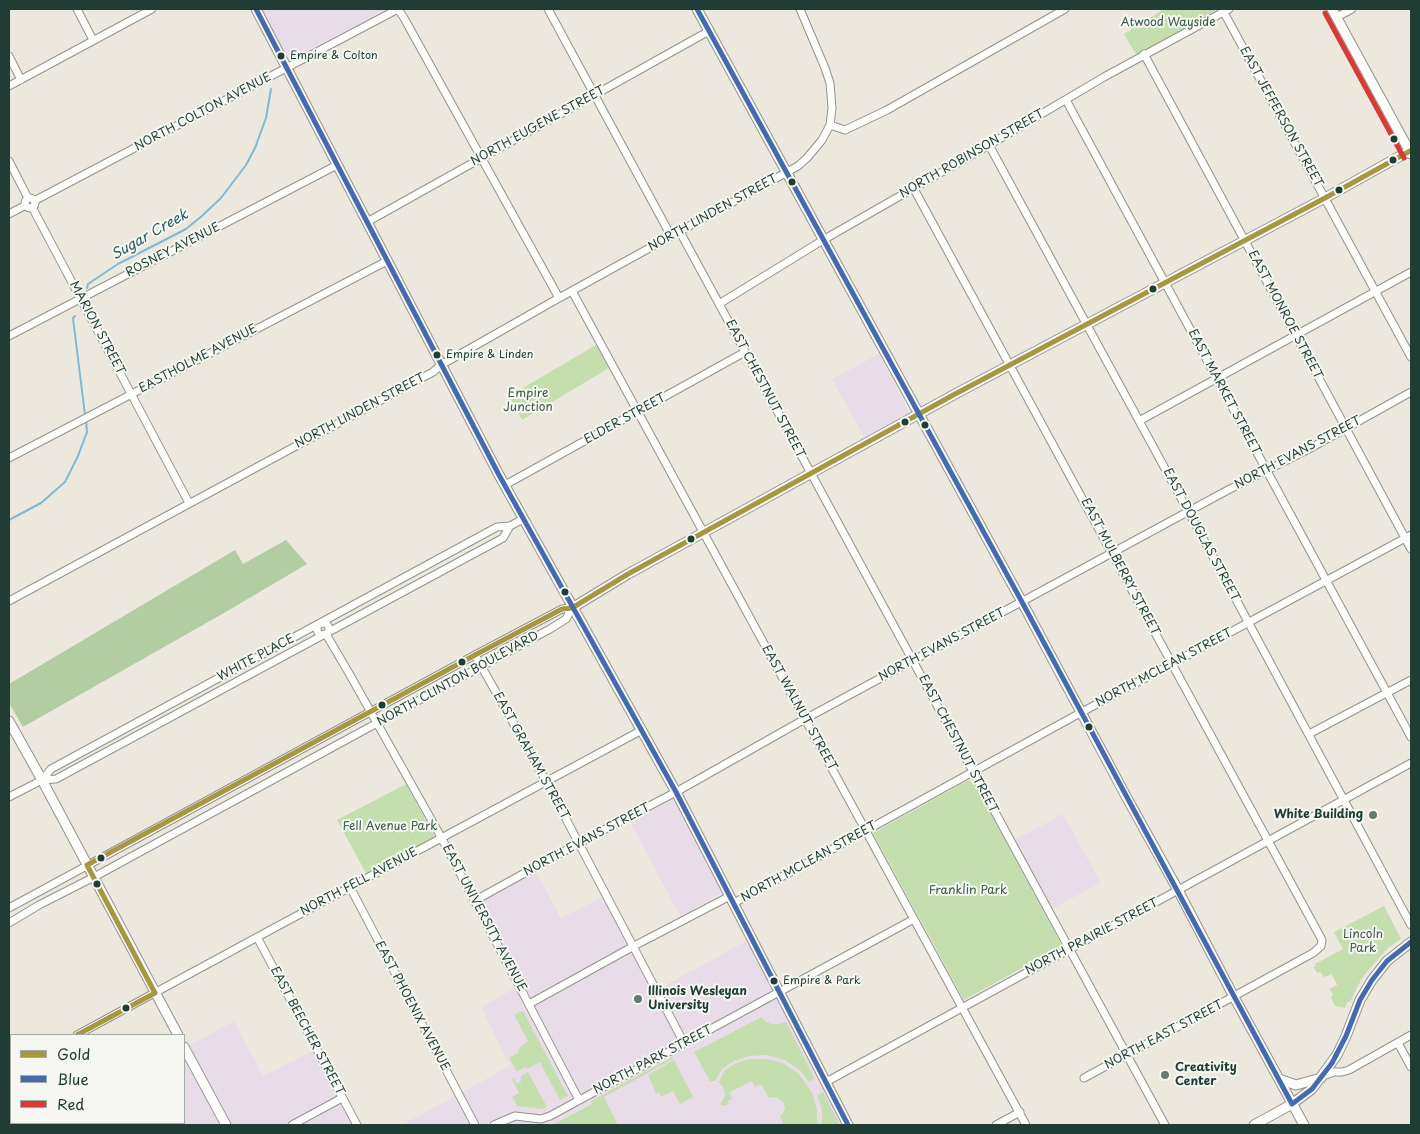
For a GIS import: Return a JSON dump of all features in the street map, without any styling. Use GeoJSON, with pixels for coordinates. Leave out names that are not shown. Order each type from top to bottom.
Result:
{"type":"FeatureCollection","features":[{"type":"Feature","properties":{"kind":"main road"},"geometry":{"type":"LineString","coordinates":[[256,9],[523,519],[676,792],[848,1125]]}},
{"type":"Feature","properties":{"kind":"main road"},"geometry":{"type":"LineString","coordinates":[[697,9],[1082,712],[1304,1125]]}},
{"type":"Feature","properties":{"kind":"main road"},"geometry":{"type":"LineString","coordinates":[[572,608],[628,574],[918,414],[1411,152],[1334,13]]}},
{"type":"Feature","properties":{"kind":"main road"},"geometry":{"type":"LineString","coordinates":[[9,721],[177,1034]]}},
{"type":"Feature","properties":{"kind":"main road"},"geometry":{"type":"LineString","coordinates":[[1254,1125],[1292,1104],[1310,1091],[1337,1055],[1359,1002],[1372,980],[1387,962],[1411,942]]}},
{"type":"Feature","properties":{"kind":"main road"},"geometry":{"type":"LineString","coordinates":[[185,1049],[226,1125]]}},
{"type":"Feature","properties":{"kind":"main road"},"geometry":{"type":"LineString","coordinates":[[1279,1079],[1296,1085],[1322,1077]]}},
{"type":"Feature","properties":{"kind":"street"},"geometry":{"type":"LineString","coordinates":[[77,9],[93,40]]}},
{"type":"Feature","properties":{"kind":"street"},"geometry":{"type":"LineString","coordinates":[[9,86],[152,9]]}},
{"type":"Feature","properties":{"kind":"street"},"geometry":{"type":"LineString","coordinates":[[398,9],[558,298]]}},
{"type":"Feature","properties":{"kind":"street","name":"NORTH COLTON AVENUE"},"geometry":{"type":"LineString","coordinates":[[9,214],[398,9]]}},
{"type":"Feature","properties":{"kind":"street"},"geometry":{"type":"LineString","coordinates":[[548,9],[671,236]]}},
{"type":"Feature","properties":{"kind":"street"},"geometry":{"type":"LineString","coordinates":[[800,9],[814,38],[830,83],[832,108],[830,125],[846,130],[887,110],[1065,9]]}},
{"type":"Feature","properties":{"kind":"street"},"geometry":{"type":"LineString","coordinates":[[1334,13],[1352,9]]}},
{"type":"Feature","properties":{"kind":"street","name":"NORTH ROBINSON STREET"},"geometry":{"type":"LineString","coordinates":[[719,304],[823,240],[1144,54],[1225,10]]}},
{"type":"Feature","properties":{"kind":"street","name":"EAST JEFFERSON STREET"},"geometry":{"type":"LineString","coordinates":[[1225,10],[1411,357]]}},
{"type":"Feature","properties":{"kind":"street","name":"NORTH EUGENE STREET"},"geometry":{"type":"LineString","coordinates":[[367,222],[709,32]]}},
{"type":"Feature","properties":{"kind":"street","name":"EAST MONROE STREET"},"geometry":{"type":"LineString","coordinates":[[1144,54],[1346,428],[1408,536],[1411,549]]}},
{"type":"Feature","properties":{"kind":"street"},"geometry":{"type":"LineString","coordinates":[[9,56],[21,80]]}},
{"type":"Feature","properties":{"kind":"street","name":"EAST MARKET STREET"},"geometry":{"type":"LineString","coordinates":[[1066,100],[1411,737]]}},
{"type":"Feature","properties":{"kind":"street","name":"NORTH LINDEN STREET"},"geometry":{"type":"LineString","coordinates":[[9,601],[424,376],[558,298],[786,172],[807,158],[822,140],[830,125]]}},
{"type":"Feature","properties":{"kind":"street","name":"EAST DOUGLAS STREET"},"geometry":{"type":"LineString","coordinates":[[989,145],[1411,925]]}},
{"type":"Feature","properties":{"kind":"street","name":"MARION STREET"},"geometry":{"type":"LineString","coordinates":[[9,162],[189,503]]}},
{"type":"Feature","properties":{"kind":"street","name":"ROSNEY AVENUE"},"geometry":{"type":"LineString","coordinates":[[9,336],[337,165]]}},
{"type":"Feature","properties":{"kind":"street","name":"EAST MULBERRY STREET"},"geometry":{"type":"LineString","coordinates":[[914,188],[1320,934],[1323,942],[1322,946]]}},
{"type":"Feature","properties":{"kind":"street","name":"EAST CHESTNUT STREET"},"geometry":{"type":"LineString","coordinates":[[680,232],[1165,1125]]}},
{"type":"Feature","properties":{"kind":"street","name":"EASTHOLME AVENUE"},"geometry":{"type":"LineString","coordinates":[[9,458],[387,261]]}},
{"type":"Feature","properties":{"kind":"street"},"geometry":{"type":"LineString","coordinates":[[1139,421],[1411,272]]}},
{"type":"Feature","properties":{"kind":"street","name":"EAST WALNUT STREET"},"geometry":{"type":"LineString","coordinates":[[572,291],[1026,1125]]}},
{"type":"Feature","properties":{"kind":"street","name":"ELDER STREET"},"geometry":{"type":"LineString","coordinates":[[505,485],[745,352]]}},
{"type":"Feature","properties":{"kind":"street","name":"NORTH EVANS STREET"},"geometry":{"type":"LineString","coordinates":[[474,901],[1411,392]]}},
{"type":"Feature","properties":{"kind":"street","name":"WHITE PLACE"},"geometry":{"type":"LineString","coordinates":[[42,780],[51,769],[191,693],[497,527],[510,526],[523,519]]}},
{"type":"Feature","properties":{"kind":"street","name":"WHITE PLACE"},"geometry":{"type":"LineString","coordinates":[[9,797],[42,780],[56,779],[197,704],[503,538],[510,526]]}},
{"type":"Feature","properties":{"kind":"street","name":"NORTH MCLEAN STREET"},"geometry":{"type":"LineString","coordinates":[[529,1004],[634,946],[732,900],[866,831],[1408,536]]}},
{"type":"Feature","properties":{"kind":"street"},"geometry":{"type":"LineString","coordinates":[[416,572],[422,582]]}},
{"type":"Feature","properties":{"kind":"street","name":"NORTH CLINTON BOULEVARD"},"geometry":{"type":"LineString","coordinates":[[9,908],[475,655],[562,609],[572,608]]}},
{"type":"Feature","properties":{"kind":"street","name":"NORTH CLINTON BOULEVARD"},"geometry":{"type":"LineString","coordinates":[[9,923],[39,905],[481,667],[566,618],[572,608]]}},
{"type":"Feature","properties":{"kind":"street"},"geometry":{"type":"LineString","coordinates":[[321,623],[325,623],[328,626],[329,629],[326,634]]}},
{"type":"Feature","properties":{"kind":"street","name":"EAST UNIVERSITY AVENUE"},"geometry":{"type":"LineString","coordinates":[[326,634],[441,838],[579,1100]]}},
{"type":"Feature","properties":{"kind":"street","name":"EAST GRAHAM STREET"},"geometry":{"type":"LineString","coordinates":[[475,655],[546,781],[684,1043]]}},
{"type":"Feature","properties":{"kind":"street"},"geometry":{"type":"LineString","coordinates":[[1309,734],[1411,680]]}},
{"type":"Feature","properties":{"kind":"street"},"geometry":{"type":"LineString","coordinates":[[191,693],[197,704]]}},
{"type":"Feature","properties":{"kind":"street"},"geometry":{"type":"LineString","coordinates":[[164,708],[169,718]]}},
{"type":"Feature","properties":{"kind":"street","name":"NORTH FELL AVENUE"},"geometry":{"type":"LineString","coordinates":[[79,1034],[642,730]]}},
{"type":"Feature","properties":{"kind":"street"},"geometry":{"type":"LineString","coordinates":[[281,760],[288,772]]}},
{"type":"Feature","properties":{"kind":"street","name":"NORTH PRAIRIE STREET"},"geometry":{"type":"LineString","coordinates":[[826,1082],[1411,763]]}},
{"type":"Feature","properties":{"kind":"street"},"geometry":{"type":"LineString","coordinates":[[189,810],[196,821]]}},
{"type":"Feature","properties":{"kind":"street","name":"EAST PHOENIX AVENUE"},"geometry":{"type":"LineString","coordinates":[[350,887],[475,1125]]}},
{"type":"Feature","properties":{"kind":"street","name":"NORTH PARK STREET"},"geometry":{"type":"LineString","coordinates":[[494,1125],[515,1116],[546,1118],[914,919]]}},
{"type":"Feature","properties":{"kind":"street","name":"EAST BEECHER STREET"},"geometry":{"type":"LineString","coordinates":[[257,937],[356,1125]]}},
{"type":"Feature","properties":{"kind":"street","name":"NORTH EAST STREET"},"geometry":{"type":"LineString","coordinates":[[1084,1078],[1310,955],[1322,946]]}},
{"type":"Feature","properties":{"kind":"street"},"geometry":{"type":"LineString","coordinates":[[1322,1077],[1334,1072],[1349,1070],[1411,1035]]}},
{"type":"Feature","properties":{"kind":"street"},"geometry":{"type":"LineString","coordinates":[[1398,1043],[1411,1067]]}},
{"type":"Feature","properties":{"kind":"street"},"geometry":{"type":"LineString","coordinates":[[292,1125],[342,1098]]}},
{"type":"Feature","properties":{"kind":"street"},"geometry":{"type":"LineString","coordinates":[[996,1125],[1020,1112]]}},
{"type":"Feature","properties":{"kind":"shaded area"},"geometry":{"type":"Polygon","coordinates":[[[261,9],[387,9],[290,59],[286,57],[261,9]]]}},
{"type":"Feature","properties":{"kind":"shaded area"},"geometry":{"type":"Polygon","coordinates":[[[879,354],[908,413],[864,437],[832,379],[879,354]]]}},
{"type":"Feature","properties":{"kind":"shaded area"},"geometry":{"type":"Polygon","coordinates":[[[673,800],[722,893],[680,916],[630,822],[673,800]]]}},
{"type":"Feature","properties":{"kind":"shaded area"},"geometry":{"type":"Polygon","coordinates":[[[1063,814],[1101,883],[1051,909],[1014,840],[1063,814]]]}},
{"type":"Feature","properties":{"kind":"shaded area","name":"Illinois Wesleyan University"},"geometry":{"type":"Polygon","coordinates":[[[536,872],[561,918],[606,895],[657,990],[750,939],[843,1125],[402,1125],[510,1066],[481,1007],[519,986],[476,905],[536,872]]]}},
{"type":"Feature","properties":{"kind":"shaded area"},"geometry":{"type":"Polygon","coordinates":[[[234,1021],[263,1076],[318,1048],[360,1125],[17,1125],[185,1124],[185,1047],[234,1021]]]}},
{"type":"Feature","properties":{"kind":"green space","name":"Atwood Wayside"},"geometry":{"type":"Polygon","coordinates":[[[1164,9],[1216,9],[1213,13],[1137,56],[1124,34],[1164,9]]]}},
{"type":"Feature","properties":{"kind":"green space","name":"Empire Junction"},"geometry":{"type":"Polygon","coordinates":[[[596,345],[609,368],[522,420],[509,396],[596,345]]]}},
{"type":"Feature","properties":{"kind":"green space"},"geometry":{"type":"Polygon","coordinates":[[[286,540],[307,564],[23,727],[9,703],[9,684],[235,550],[243,564],[286,540]]]}},
{"type":"Feature","properties":{"kind":"green space","name":"Franklin Park"},"geometry":{"type":"Polygon","coordinates":[[[967,781],[971,781],[977,788],[1062,946],[964,1000],[873,833],[967,781]]]}},
{"type":"Feature","properties":{"kind":"green space","name":"Fell Avenue Park"},"geometry":{"type":"Polygon","coordinates":[[[406,784],[435,838],[367,875],[337,820],[406,784]]]}},
{"type":"Feature","properties":{"kind":"green space","name":"Lincoln Park"},"geometry":{"type":"Polygon","coordinates":[[[1384,906],[1401,939],[1388,948],[1362,978],[1345,1008],[1335,1006],[1330,989],[1338,986],[1331,973],[1324,977],[1320,972],[1317,973],[1314,967],[1316,966],[1315,964],[1343,949],[1334,932],[1384,906]]]}},
{"type":"Feature","properties":{"kind":"green space"},"geometry":{"type":"Polygon","coordinates":[[[523,1011],[568,1096],[560,1100],[540,1062],[517,1072],[509,1058],[518,1053],[520,1047],[528,1041],[514,1015],[523,1011]]]}},
{"type":"Feature","properties":{"kind":"green space"},"geometry":{"type":"Polygon","coordinates":[[[762,1017],[771,1024],[786,1022],[815,1079],[809,1082],[801,1071],[785,1060],[767,1055],[749,1056],[734,1061],[722,1069],[715,1081],[710,1081],[694,1052],[762,1017]]]}},
{"type":"Feature","properties":{"kind":"green space"},"geometry":{"type":"Polygon","coordinates":[[[672,1057],[673,1059],[604,1097],[618,1125],[552,1125],[592,1104],[591,1101],[672,1057]]]}},
{"type":"Feature","properties":{"kind":"green space"},"geometry":{"type":"Polygon","coordinates":[[[749,1059],[767,1059],[783,1063],[798,1073],[812,1092],[817,1110],[817,1125],[784,1125],[780,1116],[785,1108],[784,1103],[776,1097],[769,1098],[761,1084],[755,1087],[752,1081],[730,1092],[732,1099],[728,1101],[728,1104],[724,1106],[720,1104],[725,1094],[719,1082],[724,1071],[734,1064],[749,1059]]]}},
{"type":"Feature","properties":{"kind":"green space"},"geometry":{"type":"Polygon","coordinates":[[[674,1060],[693,1097],[680,1104],[673,1091],[661,1097],[659,1093],[656,1093],[648,1075],[674,1060]]]}},
{"type":"Feature","properties":{"kind":"green space"},"geometry":{"type":"Polygon","coordinates":[[[528,1072],[547,1107],[544,1109],[517,1106],[512,1097],[519,1093],[512,1079],[514,1078],[517,1084],[521,1081],[521,1076],[528,1072]]]}},
{"type":"Feature","properties":{"kind":"green space"},"geometry":{"type":"Polygon","coordinates":[[[823,1092],[840,1125],[822,1125],[822,1111],[818,1095],[823,1092]]]}},
{"type":"Feature","properties":{"kind":"waterway","name":"Sugar Creek"},"geometry":{"type":"LineString","coordinates":[[87,288],[88,284],[118,264],[186,229],[221,198],[246,165],[255,148],[266,118],[271,89]]}},
{"type":"Feature","properties":{"kind":"waterway","name":"Sugar Creek"},"geometry":{"type":"LineString","coordinates":[[75,316],[73,318],[85,415]]}},
{"type":"Feature","properties":{"kind":"waterway","name":"Sugar Creek"},"geometry":{"type":"LineString","coordinates":[[9,520],[41,503],[65,482],[87,432],[86,420]]}},
{"type":"Feature","properties":{"kind":"waterway","name":"Sugar Creek"},"geometry":{"type":"LineString","coordinates":[[9,1095],[10,1101]]}},
{"type":"Feature","properties":{"kind":"transit line","name":"Blue"},"geometry":{"type":"LineString","coordinates":[[256,9],[499,475],[676,792],[848,1125]]}},
{"type":"Feature","properties":{"kind":"transit line","name":"Blue"},"geometry":{"type":"LineString","coordinates":[[697,9],[1022,602],[1292,1104],[1312,1089],[1332,1063],[1346,1036],[1360,1000],[1372,980],[1387,961],[1411,942]]}},
{"type":"Feature","properties":{"kind":"transit line","name":"Red"},"geometry":{"type":"LineString","coordinates":[[1325,13],[1404,158]]}},
{"type":"Feature","properties":{"kind":"transit line","name":"Gold"},"geometry":{"type":"LineString","coordinates":[[155,993],[87,865],[475,655],[562,609],[572,608],[628,574],[957,393],[1410,151]]}},
{"type":"Feature","properties":{"kind":"transit line","name":"Gold"},"geometry":{"type":"LineString","coordinates":[[79,1034],[155,993]]}},
{"type":"Feature","properties":{"kind":"place","name":"Empire & Colton"},"geometry":{"type":"Point","coordinates":[281,56]}},
{"type":"Feature","properties":{"kind":"place","name":"Empire & Linden"},"geometry":{"type":"Point","coordinates":[437,355]}},
{"type":"Feature","properties":{"kind":"place","name":"White Building"},"geometry":{"type":"Point","coordinates":[1373,815]}},
{"type":"Feature","properties":{"kind":"place","name":"Empire & Park"},"geometry":{"type":"Point","coordinates":[774,981]}},
{"type":"Feature","properties":{"kind":"place","name":"Illinois Wesleyan University"},"geometry":{"type":"Point","coordinates":[638,999]}},
{"type":"Feature","properties":{"kind":"place","name":"Creativity Center"},"geometry":{"type":"Point","coordinates":[1165,1075]}}]}
